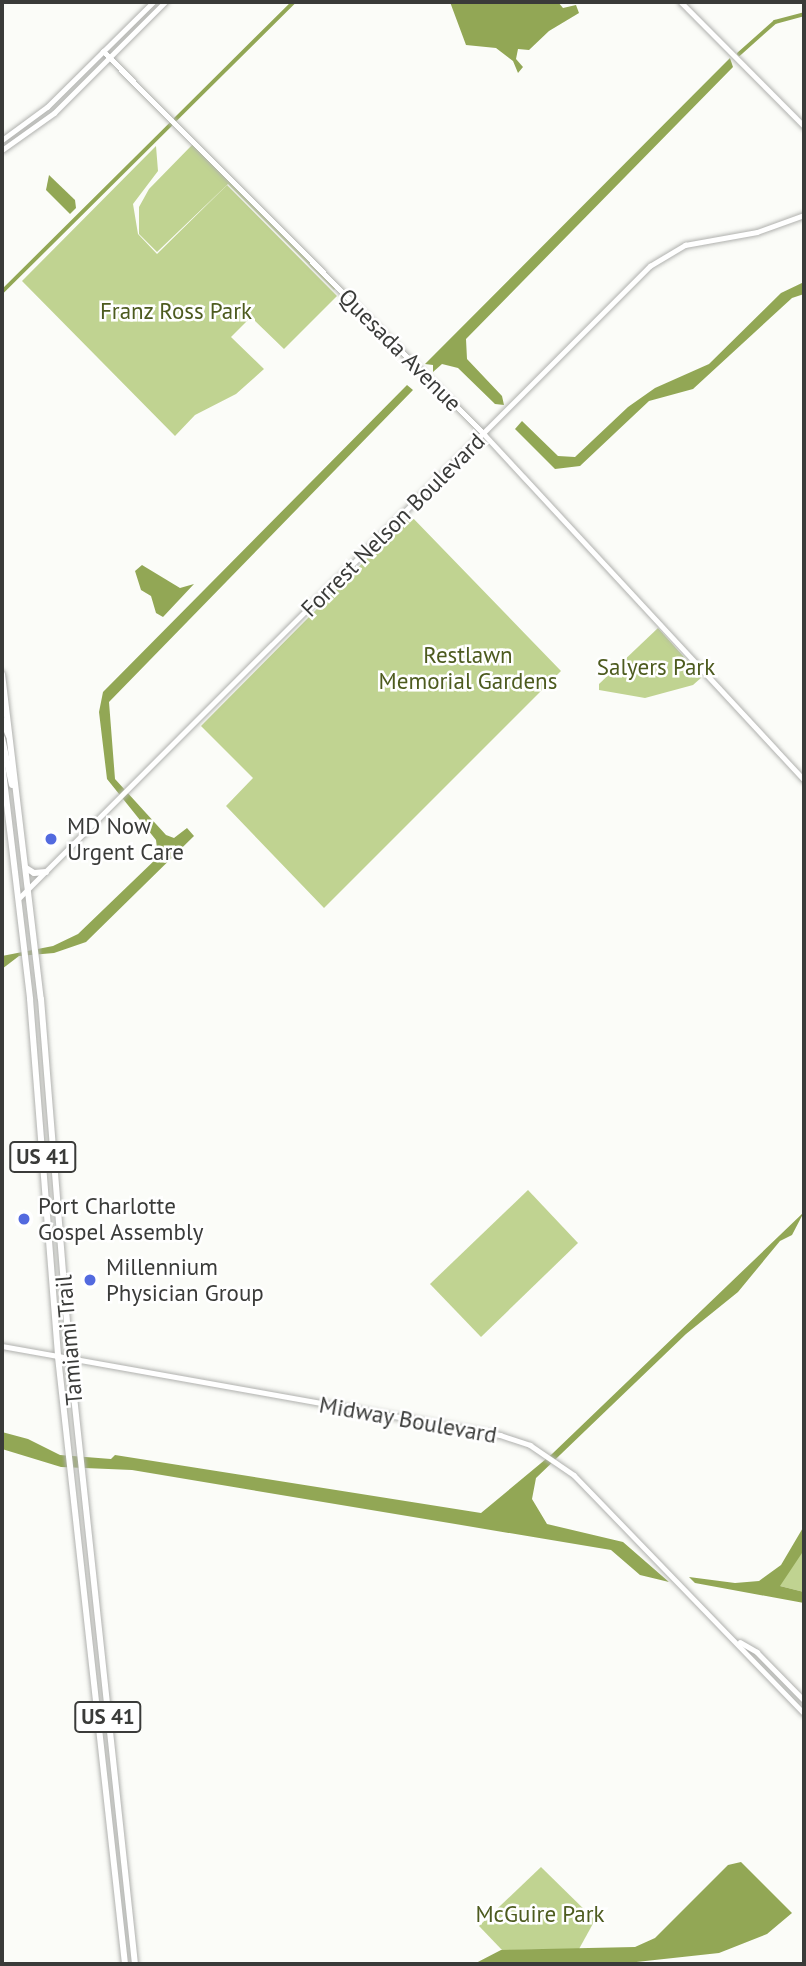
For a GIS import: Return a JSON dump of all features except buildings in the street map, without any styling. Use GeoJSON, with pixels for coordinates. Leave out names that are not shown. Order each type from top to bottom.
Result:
{"type":"FeatureCollection","features":[{"type":"Feature","properties":{"kind":"main road","name":"Tamiami Trail"},"geometry":{"type":"LineString","coordinates":[[2,674],[6,737],[41,999],[70,1359],[135,1964]]}},
{"type":"Feature","properties":{"kind":"main road"},"geometry":{"type":"LineString","coordinates":[[2,719],[6,737]]}},
{"type":"Feature","properties":{"kind":"main road","name":"Tamiami Trail"},"geometry":{"type":"LineString","coordinates":[[2,764],[30,999],[58,1356],[125,1964]]}},
{"type":"Feature","properties":{"kind":"main road"},"geometry":{"type":"LineString","coordinates":[[25,867],[34,873],[46,872]]}},
{"type":"Feature","properties":{"kind":"main road"},"geometry":{"type":"LineString","coordinates":[[28,983],[41,999]]}},
{"type":"Feature","properties":{"kind":"main road"},"geometry":{"type":"LineString","coordinates":[[30,999],[43,1020]]}},
{"type":"Feature","properties":{"kind":"main road"},"geometry":{"type":"LineString","coordinates":[[107,1807],[120,1823]]}},
{"type":"Feature","properties":{"kind":"main road"},"geometry":{"type":"LineString","coordinates":[[110,1826],[122,1843]]}},
{"type":"Feature","properties":{"kind":"street"},"geometry":{"type":"LineString","coordinates":[[2,140],[42,112],[153,2]]}},
{"type":"Feature","properties":{"kind":"street"},"geometry":{"type":"LineString","coordinates":[[2,150],[54,113],[165,2]]}},
{"type":"Feature","properties":{"kind":"street"},"geometry":{"type":"LineString","coordinates":[[681,2],[804,126]]}},
{"type":"Feature","properties":{"kind":"street","name":"Quesada Avenue"},"geometry":{"type":"LineString","coordinates":[[103,51],[484,434],[804,780]]}},
{"type":"Feature","properties":{"kind":"street","name":"Forrest Nelson Boulevard"},"geometry":{"type":"LineString","coordinates":[[18,899],[663,255],[687,244],[757,232],[804,215]]}},
{"type":"Feature","properties":{"kind":"street","name":"Midway Boulevard"},"geometry":{"type":"LineString","coordinates":[[2,1346],[500,1435],[546,1454],[559,1462],[739,1642],[804,1713]]}},
{"type":"Feature","properties":{"kind":"street","name":"Midway Boulevard"},"geometry":{"type":"LineString","coordinates":[[739,1642],[757,1652],[804,1700]]}},
{"type":"Feature","properties":{"kind":"green space"},"geometry":{"type":"Polygon","coordinates":[[[193,144],[336,288],[334,290],[228,184],[157,252],[139,234],[139,207],[149,189],[193,144]]]}},
{"type":"Feature","properties":{"kind":"green space","name":"Franz Ross Park"},"geometry":{"type":"Polygon","coordinates":[[[156,146],[158,171],[133,204],[138,234],[157,254],[227,185],[337,296],[284,349],[251,317],[231,337],[264,369],[236,394],[195,415],[175,436],[22,281],[156,146]]]}},
{"type":"Feature","properties":{"kind":"green space","name":"Restlawn Memorial Gardens"},"geometry":{"type":"Polygon","coordinates":[[[410,515],[561,671],[324,908],[226,806],[253,778],[201,726],[410,515]]]}},
{"type":"Feature","properties":{"kind":"green space","name":"Salyers Park"},"geometry":{"type":"Polygon","coordinates":[[[658,628],[702,677],[693,685],[645,698],[599,690],[599,684],[658,628]]]}},
{"type":"Feature","properties":{"kind":"green space"},"geometry":{"type":"Polygon","coordinates":[[[528,1190],[578,1243],[481,1337],[430,1284],[528,1190]]]}},
{"type":"Feature","properties":{"kind":"green space"},"geometry":{"type":"Polygon","coordinates":[[[804,1547],[804,1592],[780,1586],[780,1581],[804,1547]]]}},
{"type":"Feature","properties":{"kind":"green space","name":"McGuire Park"},"geometry":{"type":"Polygon","coordinates":[[[541,1867],[595,1920],[579,1949],[502,1950],[479,1926],[541,1867]]]}},
{"type":"Feature","properties":{"kind":"shaded area"},"geometry":{"type":"Polygon","coordinates":[[[450,2],[558,2],[563,8],[576,5],[579,13],[549,31],[529,50],[518,49],[516,59],[523,67],[518,73],[513,61],[496,48],[466,45],[450,2]]]}},
{"type":"Feature","properties":{"kind":"shaded area"},"geometry":{"type":"Polygon","coordinates":[[[730,58],[733,67],[466,339],[467,359],[502,396],[504,405],[495,404],[458,368],[442,364],[433,372],[433,365],[425,364],[730,58]]]}},
{"type":"Feature","properties":{"kind":"shaded area"},"geometry":{"type":"Polygon","coordinates":[[[49,175],[75,200],[76,208],[70,214],[46,190],[49,175]]]}},
{"type":"Feature","properties":{"kind":"shaded area"},"geometry":{"type":"Polygon","coordinates":[[[804,282],[804,294],[792,298],[693,389],[649,401],[580,466],[555,469],[515,429],[522,421],[558,456],[575,457],[628,407],[655,388],[709,364],[781,293],[804,282]]]}},
{"type":"Feature","properties":{"kind":"shaded area"},"geometry":{"type":"Polygon","coordinates":[[[407,385],[413,390],[109,702],[115,779],[166,835],[174,838],[187,828],[194,836],[86,942],[54,953],[19,956],[2,969],[2,956],[53,946],[78,934],[158,857],[156,840],[107,779],[99,712],[103,692],[407,385]]]}},
{"type":"Feature","properties":{"kind":"shaded area"},"geometry":{"type":"Polygon","coordinates":[[[142,565],[180,588],[194,584],[163,617],[156,613],[151,596],[141,590],[135,571],[142,565]]]}},
{"type":"Feature","properties":{"kind":"shaded area"},"geometry":{"type":"Polygon","coordinates":[[[804,1212],[792,1235],[780,1241],[738,1292],[686,1334],[536,1478],[532,1499],[547,1524],[623,1542],[669,1582],[640,1575],[611,1550],[132,1470],[61,1467],[2,1449],[2,1432],[28,1439],[60,1455],[111,1459],[115,1455],[481,1513],[552,1454],[804,1212]]]}},
{"type":"Feature","properties":{"kind":"shaded area"},"geometry":{"type":"Polygon","coordinates":[[[804,1526],[802,1553],[780,1586],[804,1592],[804,1603],[695,1583],[689,1577],[735,1583],[759,1581],[781,1565],[804,1526]]]}},
{"type":"Feature","properties":{"kind":"shaded area"},"geometry":{"type":"Polygon","coordinates":[[[741,1862],[792,1913],[767,1934],[719,1953],[618,1964],[474,1964],[501,1950],[635,1947],[655,1938],[728,1865],[741,1862]]]}},
{"type":"Feature","properties":{"kind":"waterway"},"geometry":{"type":"LineString","coordinates":[[176,119],[294,2]]}},
{"type":"Feature","properties":{"kind":"waterway"},"geometry":{"type":"LineString","coordinates":[[739,54],[775,22],[804,14]]}},
{"type":"Feature","properties":{"kind":"waterway"},"geometry":{"type":"LineString","coordinates":[[2,292],[170,125]]}},
{"type":"Feature","properties":{"kind":"place","name":"MD Now Urgent Care"},"geometry":{"type":"Point","coordinates":[51,839]}},
{"type":"Feature","properties":{"kind":"place","name":"Port Charlotte Gospel Assembly"},"geometry":{"type":"Point","coordinates":[24,1219]}},
{"type":"Feature","properties":{"kind":"place","name":"Millennium Physician Group"},"geometry":{"type":"Point","coordinates":[90,1280]}}]}
